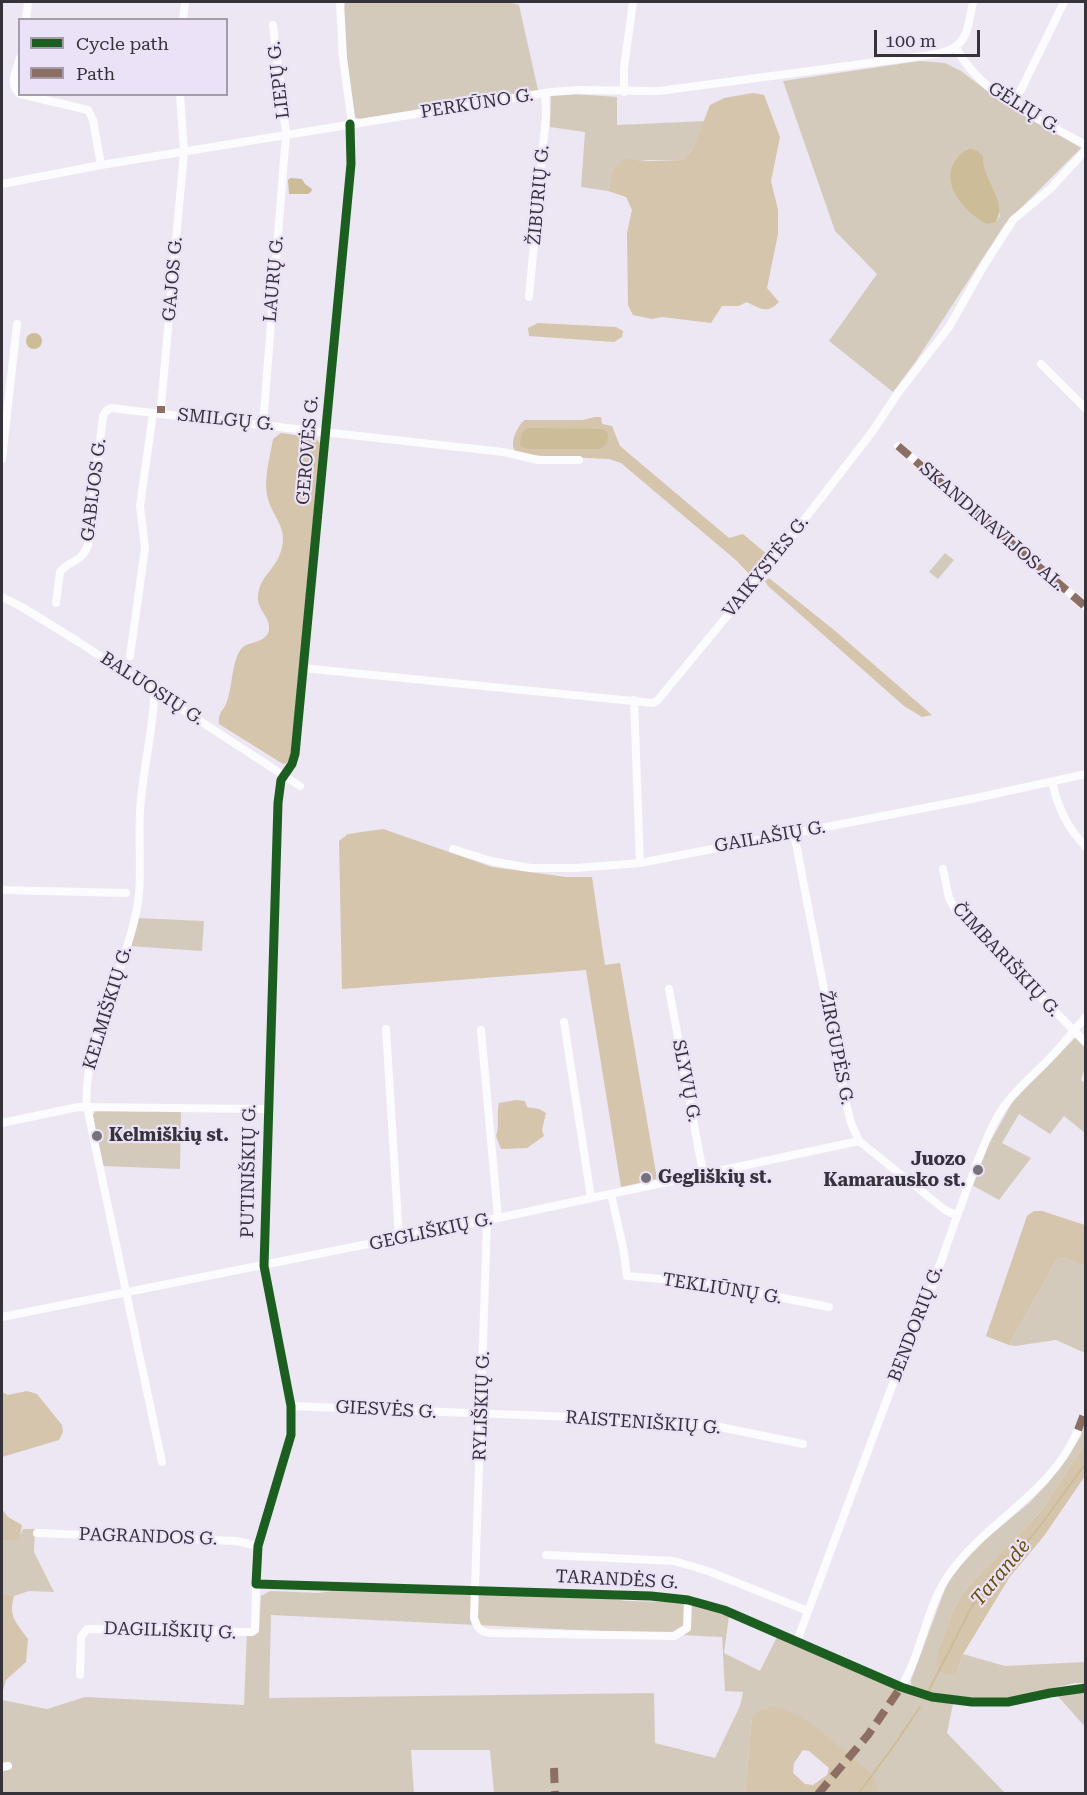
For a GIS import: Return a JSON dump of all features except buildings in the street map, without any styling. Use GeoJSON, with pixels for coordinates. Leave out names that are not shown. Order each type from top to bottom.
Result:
{"type":"FeatureCollection","features":[{"type":"Feature","properties":{"kind":"street"},"geometry":{"type":"LineString","coordinates":[[26,18],[28,2]]}},
{"type":"Feature","properties":{"kind":"street"},"geometry":{"type":"LineString","coordinates":[[183,18],[185,2]]}},
{"type":"Feature","properties":{"kind":"street","name":"GEROVĖS G."},"geometry":{"type":"LineString","coordinates":[[284,776],[295,754],[351,164],[351,124],[342,49],[340,2]]}},
{"type":"Feature","properties":{"kind":"street"},"geometry":{"type":"LineString","coordinates":[[624,92],[624,68],[633,2]]}},
{"type":"Feature","properties":{"kind":"street"},"geometry":{"type":"LineString","coordinates":[[956,48],[966,33],[973,2]]}},
{"type":"Feature","properties":{"kind":"street"},"geometry":{"type":"LineString","coordinates":[[1014,104],[1064,2]]}},
{"type":"Feature","properties":{"kind":"street","name":"LIEPŲ G."},"geometry":{"type":"LineString","coordinates":[[273,26],[286,134]]}},
{"type":"Feature","properties":{"kind":"street","name":"PERKŪNO G."},"geometry":{"type":"LineString","coordinates":[[2,184],[101,165],[545,93],[579,90],[659,91],[937,54],[956,48]]}},
{"type":"Feature","properties":{"kind":"street","name":"GĖLIŲ G."},"geometry":{"type":"LineString","coordinates":[[956,48],[982,81],[1014,104],[1086,145]]}},
{"type":"Feature","properties":{"kind":"street"},"geometry":{"type":"LineString","coordinates":[[18,65],[13,82],[18,92]]}},
{"type":"Feature","properties":{"kind":"street","name":"ŽIBURIŲ G."},"geometry":{"type":"LineString","coordinates":[[529,297],[546,115],[545,93]]}},
{"type":"Feature","properties":{"kind":"street"},"geometry":{"type":"LineString","coordinates":[[28,96],[88,110],[93,120],[101,165]]}},
{"type":"Feature","properties":{"kind":"street","name":"GAJOS G."},"geometry":{"type":"LineString","coordinates":[[161,406],[184,152],[180,96]]}},
{"type":"Feature","properties":{"kind":"street","name":"LAURŲ G."},"geometry":{"type":"LineString","coordinates":[[263,424],[286,134]]}},
{"type":"Feature","properties":{"kind":"street","name":"VAIKYSTĖS G."},"geometry":{"type":"LineString","coordinates":[[303,668],[653,703],[662,697],[710,636],[734,610],[864,442],[949,327],[1013,220],[1050,189],[1086,150]]}},
{"type":"Feature","properties":{"kind":"street"},"geometry":{"type":"LineString","coordinates":[[2,459],[17,324]]}},
{"type":"Feature","properties":{"kind":"street"},"geometry":{"type":"LineString","coordinates":[[1041,364],[1086,409]]}},
{"type":"Feature","properties":{"kind":"street","name":"GABIJOS G."},"geometry":{"type":"LineString","coordinates":[[57,603],[60,572],[63,568],[79,561],[88,545],[105,411],[111,408],[153,413]]}},
{"type":"Feature","properties":{"kind":"street","name":"SMILGŲ G."},"geometry":{"type":"LineString","coordinates":[[130,656],[145,548],[140,506],[153,413],[503,452],[538,460],[579,460]]}},
{"type":"Feature","properties":{"kind":"street","name":"SKANDINAVIJOS AL."},"geometry":{"type":"LineString","coordinates":[[898,447],[1086,607]]}},
{"type":"Feature","properties":{"kind":"street","name":"BALUOSIŲ G."},"geometry":{"type":"LineString","coordinates":[[2,597],[22,607],[300,786]]}},
{"type":"Feature","properties":{"kind":"street","name":"KELMIŠKIŲ G."},"geometry":{"type":"LineString","coordinates":[[156,692],[140,810],[136,910],[88,1072],[86,1090],[87,1107],[162,1462]]}},
{"type":"Feature","properties":{"kind":"street"},"geometry":{"type":"LineString","coordinates":[[634,700],[640,863]]}},
{"type":"Feature","properties":{"kind":"street","name":"GAILAŠIŲ G."},"geometry":{"type":"LineString","coordinates":[[453,849],[491,861],[531,868],[576,868],[640,863],[1086,774]]}},
{"type":"Feature","properties":{"kind":"street","name":"PUTINIŠKIŲ G."},"geometry":{"type":"LineString","coordinates":[[256,1584],[258,1546],[289,1445],[291,1406],[264,1266],[278,803],[280,785],[284,776]]}},
{"type":"Feature","properties":{"kind":"street"},"geometry":{"type":"LineString","coordinates":[[1052,782],[1063,816],[1070,829],[1086,847]]}},
{"type":"Feature","properties":{"kind":"street","name":"ŽIRGUPĖS G."},"geometry":{"type":"LineString","coordinates":[[794,833],[845,1099],[859,1142]]}},
{"type":"Feature","properties":{"kind":"street","name":"ČIMBARIŠKIŲ G."},"geometry":{"type":"LineString","coordinates":[[943,868],[949,898],[956,911],[1086,1043]]}},
{"type":"Feature","properties":{"kind":"street"},"geometry":{"type":"LineString","coordinates":[[2,890],[126,893]]}},
{"type":"Feature","properties":{"kind":"street","name":"SLYVŲ G."},"geometry":{"type":"LineString","coordinates":[[669,989],[703,1173]]}},
{"type":"Feature","properties":{"kind":"street","name":"BENDORIŲ G."},"geometry":{"type":"LineString","coordinates":[[797,1641],[979,1157],[1003,1108],[1086,1017]]}},
{"type":"Feature","properties":{"kind":"street"},"geometry":{"type":"LineString","coordinates":[[564,1022],[591,1198]]}},
{"type":"Feature","properties":{"kind":"street"},"geometry":{"type":"LineString","coordinates":[[387,1029],[399,1238]]}},
{"type":"Feature","properties":{"kind":"street"},"geometry":{"type":"LineString","coordinates":[[481,1030],[498,1218]]}},
{"type":"Feature","properties":{"kind":"street"},"geometry":{"type":"LineString","coordinates":[[2,1123],[87,1107],[267,1109]]}},
{"type":"Feature","properties":{"kind":"street"},"geometry":{"type":"LineString","coordinates":[[859,1142],[945,1210],[956,1215]]}},
{"type":"Feature","properties":{"kind":"street","name":"GEGLIŠKIŲ G."},"geometry":{"type":"LineString","coordinates":[[2,1317],[264,1266],[859,1142]]}},
{"type":"Feature","properties":{"kind":"street","name":"TEKLIŪNŲ G."},"geometry":{"type":"LineString","coordinates":[[611,1194],[627,1276],[707,1282],[829,1307]]}},
{"type":"Feature","properties":{"kind":"street","name":"RYLIŠKIŲ G."},"geometry":{"type":"LineString","coordinates":[[475,1591],[487,1220]]}},
{"type":"Feature","properties":{"kind":"street","name":"GIESVĖS G."},"geometry":{"type":"LineString","coordinates":[[291,1406],[482,1415]]}},
{"type":"Feature","properties":{"kind":"street","name":"RAISTENIŠKIŲ G."},"geometry":{"type":"LineString","coordinates":[[482,1415],[675,1421],[720,1427],[803,1444]]}},
{"type":"Feature","properties":{"kind":"street"},"geometry":{"type":"LineString","coordinates":[[901,1687],[911,1671],[939,1592],[949,1575],[966,1552],[1050,1477],[1065,1457],[1078,1430]]}},
{"type":"Feature","properties":{"kind":"street","name":"PAGRANDOS G."},"geometry":{"type":"LineString","coordinates":[[37,1533],[236,1541],[258,1546]]}},
{"type":"Feature","properties":{"kind":"street"},"geometry":{"type":"LineString","coordinates":[[546,1555],[674,1562],[708,1570],[808,1611]]}},
{"type":"Feature","properties":{"kind":"street","name":"TARANDĖS G."},"geometry":{"type":"LineString","coordinates":[[256,1584],[651,1596],[688,1600],[724,1610],[901,1687],[932,1697],[953,1701],[1008,1702],[1086,1688]]}},
{"type":"Feature","properties":{"kind":"street","name":"DAGILIŠKIŲ G."},"geometry":{"type":"LineString","coordinates":[[80,1675],[81,1637],[87,1629],[252,1632],[255,1630],[256,1584]]}},
{"type":"Feature","properties":{"kind":"street"},"geometry":{"type":"LineString","coordinates":[[475,1591],[474,1618],[481,1631],[674,1636],[687,1628],[688,1600]]}},
{"type":"Feature","properties":{"kind":"shaded area"},"geometry":{"type":"Polygon","coordinates":[[[345,2],[509,2],[519,5],[538,90],[360,119],[354,117],[351,113],[343,12],[345,2]]]}},
{"type":"Feature","properties":{"kind":"shaded area"},"geometry":{"type":"Polygon","coordinates":[[[920,61],[945,63],[961,71],[995,97],[1081,148],[1005,224],[916,361],[893,392],[829,341],[877,274],[835,231],[783,81],[920,61]],[[978,151],[988,224],[995,223],[1000,216],[994,192],[982,166],[983,156],[978,151]]]}},
{"type":"Feature","properties":{"kind":"shaded area"},"geometry":{"type":"Polygon","coordinates":[[[753,93],[764,95],[780,137],[771,181],[778,210],[778,234],[767,288],[779,302],[767,309],[746,302],[739,306],[722,306],[711,323],[662,317],[652,319],[633,315],[628,305],[627,233],[632,210],[626,197],[608,191],[612,170],[624,159],[682,160],[693,149],[710,105],[724,98],[753,93]]]}},
{"type":"Feature","properties":{"kind":"shaded area"},"geometry":{"type":"Polygon","coordinates":[[[551,95],[617,97],[617,125],[706,121],[693,149],[682,160],[624,160],[612,170],[608,191],[581,187],[585,132],[550,127],[551,95]]]}},
{"type":"Feature","properties":{"kind":"shaded area"},"geometry":{"type":"Polygon","coordinates":[[[971,149],[983,156],[986,174],[997,199],[999,215],[995,223],[987,224],[971,213],[957,197],[950,179],[951,169],[956,160],[966,150],[971,149]]]}},
{"type":"Feature","properties":{"kind":"shaded area"},"geometry":{"type":"Polygon","coordinates":[[[302,179],[312,189],[311,192],[289,194],[288,180],[302,179]]]}},
{"type":"Feature","properties":{"kind":"shaded area"},"geometry":{"type":"Polygon","coordinates":[[[538,323],[616,327],[623,331],[622,337],[614,342],[529,336],[528,328],[538,323]]]}},
{"type":"Feature","properties":{"kind":"shaded area"},"geometry":{"type":"Polygon","coordinates":[[[34,333],[40,335],[42,341],[40,347],[34,349],[28,347],[26,341],[28,335],[34,333]]]}},
{"type":"Feature","properties":{"kind":"shaded area"},"geometry":{"type":"Polygon","coordinates":[[[601,417],[602,424],[612,426],[620,446],[729,538],[743,534],[768,555],[767,561],[754,577],[621,463],[609,459],[523,455],[514,449],[515,435],[525,420],[583,420],[601,417]]]}},
{"type":"Feature","properties":{"kind":"shaded area"},"geometry":{"type":"Polygon","coordinates":[[[528,428],[603,429],[608,434],[607,443],[600,449],[526,449],[520,445],[522,433],[528,428]]]}},
{"type":"Feature","properties":{"kind":"shaded area"},"geometry":{"type":"Polygon","coordinates":[[[281,433],[316,438],[320,443],[291,756],[287,763],[283,764],[219,724],[239,652],[246,645],[265,637],[269,630],[268,621],[258,602],[258,597],[262,582],[278,558],[283,540],[266,487],[273,439],[281,433]]]}},
{"type":"Feature","properties":{"kind":"shaded area"},"geometry":{"type":"Polygon","coordinates":[[[945,553],[954,560],[938,579],[929,572],[945,553]]]}},
{"type":"Feature","properties":{"kind":"shaded area"},"geometry":{"type":"Polygon","coordinates":[[[769,578],[834,630],[932,715],[922,717],[904,706],[768,586],[765,581],[769,578]]]}},
{"type":"Feature","properties":{"kind":"shaded area"},"geometry":{"type":"Polygon","coordinates":[[[383,829],[492,867],[566,877],[592,877],[605,965],[620,963],[657,1179],[621,1187],[586,970],[342,989],[339,841],[348,834],[383,829]]]}},
{"type":"Feature","properties":{"kind":"shaded area"},"geometry":{"type":"Polygon","coordinates":[[[137,918],[204,921],[202,951],[129,946],[137,918]]]}},
{"type":"Feature","properties":{"kind":"shaded area"},"geometry":{"type":"Polygon","coordinates":[[[1076,1037],[1085,1047],[1085,1070],[1081,1080],[1085,1083],[1085,1133],[1064,1116],[1050,1134],[1019,1114],[1002,1143],[1031,1158],[999,1200],[972,1185],[990,1142],[1013,1101],[1076,1037]]]}},
{"type":"Feature","properties":{"kind":"shaded area"},"geometry":{"type":"Polygon","coordinates":[[[525,1101],[527,1107],[546,1113],[542,1130],[544,1136],[527,1148],[501,1149],[496,1136],[499,1103],[525,1101]]]}},
{"type":"Feature","properties":{"kind":"shaded area"},"geometry":{"type":"Polygon","coordinates":[[[96,1110],[181,1111],[180,1169],[102,1166],[93,1115],[96,1110]]]}},
{"type":"Feature","properties":{"kind":"shaded area"},"geometry":{"type":"Polygon","coordinates":[[[1034,1211],[1042,1211],[1085,1225],[1085,1267],[1065,1258],[1057,1259],[1009,1345],[986,1336],[1027,1216],[1034,1211]]]}},
{"type":"Feature","properties":{"kind":"shaded area"},"geometry":{"type":"Polygon","coordinates":[[[1065,1258],[1085,1267],[1085,1353],[1056,1340],[1009,1345],[1057,1259],[1065,1258]]]}},
{"type":"Feature","properties":{"kind":"shaded area"},"geometry":{"type":"Polygon","coordinates":[[[27,1391],[37,1394],[62,1425],[63,1432],[59,1440],[2,1457],[2,1392],[8,1395],[27,1391]]]}},
{"type":"Feature","properties":{"kind":"shaded area"},"geometry":{"type":"Polygon","coordinates":[[[1085,1422],[1085,1443],[1041,1511],[966,1589],[954,1608],[939,1648],[957,1672],[963,1654],[1005,1666],[1085,1662],[1085,1683],[1075,1683],[1005,1699],[966,1699],[915,1688],[911,1680],[948,1581],[970,1552],[1029,1503],[1048,1483],[1081,1436],[1085,1422]]]}},
{"type":"Feature","properties":{"kind":"shaded area"},"geometry":{"type":"Polygon","coordinates":[[[1085,1443],[1085,1476],[1044,1536],[1009,1578],[963,1654],[957,1672],[949,1675],[938,1670],[939,1648],[954,1608],[966,1589],[1041,1511],[1085,1443]]]}},
{"type":"Feature","properties":{"kind":"shaded area"},"geometry":{"type":"Polygon","coordinates":[[[2,1509],[8,1517],[22,1525],[20,1536],[16,1540],[2,1541],[2,1509]]]}},
{"type":"Feature","properties":{"kind":"shaded area"},"geometry":{"type":"Polygon","coordinates":[[[23,1529],[35,1529],[34,1552],[54,1592],[29,1591],[14,1596],[2,1593],[2,1541],[17,1538],[23,1529]]]}},
{"type":"Feature","properties":{"kind":"shaded area"},"geometry":{"type":"Polygon","coordinates":[[[270,1591],[318,1593],[332,1591],[607,1598],[626,1601],[674,1602],[700,1607],[729,1616],[724,1653],[760,1671],[777,1637],[931,1700],[953,1704],[947,1733],[1005,1793],[877,1793],[877,1785],[752,1717],[745,1793],[494,1793],[490,1750],[411,1750],[414,1793],[2,1793],[2,1700],[47,1709],[85,1697],[244,1705],[247,1631],[259,1629],[261,1596],[270,1591]],[[271,1615],[269,1698],[654,1693],[655,1743],[715,1758],[740,1706],[743,1692],[725,1691],[722,1637],[271,1615]]]}},
{"type":"Feature","properties":{"kind":"shaded area"},"geometry":{"type":"Polygon","coordinates":[[[2,1593],[14,1596],[13,1614],[28,1639],[26,1662],[6,1680],[2,1694],[2,1593]]]}},
{"type":"Feature","properties":{"kind":"shaded area"},"geometry":{"type":"Polygon","coordinates":[[[1085,1692],[1085,1727],[1057,1695],[1085,1692]]]}},
{"type":"Feature","properties":{"kind":"shaded area"},"geometry":{"type":"Polygon","coordinates":[[[774,1707],[787,1711],[813,1725],[872,1775],[877,1785],[877,1793],[745,1793],[752,1717],[763,1709],[774,1707]],[[803,1750],[794,1763],[793,1773],[805,1784],[813,1785],[827,1775],[829,1768],[809,1751],[803,1750]]]}},
{"type":"Feature","properties":{"kind":"waterway","name":"Tarandė"},"geometry":{"type":"LineString","coordinates":[[928,1692],[972,1606],[1037,1530],[1086,1463]]}},
{"type":"Feature","properties":{"kind":"waterway","name":"Tarandė"},"geometry":{"type":"LineString","coordinates":[[858,1794],[920,1707]]}},
{"type":"Feature","properties":{"kind":"marked path"},"geometry":{"type":"LineString","coordinates":[[161,406],[161,413]]}},
{"type":"Feature","properties":{"kind":"marked path"},"geometry":{"type":"LineString","coordinates":[[898,446],[1086,607]]}},
{"type":"Feature","properties":{"kind":"marked path"},"geometry":{"type":"LineString","coordinates":[[1078,1430],[1086,1409]]}},
{"type":"Feature","properties":{"kind":"marked path"},"geometry":{"type":"LineString","coordinates":[[818,1794],[868,1735],[901,1687]]}},
{"type":"Feature","properties":{"kind":"marked path"},"geometry":{"type":"LineString","coordinates":[[554,1768],[555,1794]]}},
{"type":"Feature","properties":{"kind":"cycle path"},"geometry":{"type":"LineString","coordinates":[[350,124],[351,164],[295,754],[292,764],[281,780],[278,803],[264,1266],[291,1406],[291,1435],[258,1546],[256,1584],[651,1596],[688,1600],[724,1610],[901,1687],[932,1697],[972,1702],[1008,1702],[1086,1688]]}},
{"type":"Feature","properties":{"kind":"place","name":"Kelmiškių st."},"geometry":{"type":"Point","coordinates":[97,1136]}},
{"type":"Feature","properties":{"kind":"place","name":"Juozo Kamarausko st."},"geometry":{"type":"Point","coordinates":[978,1170]}},
{"type":"Feature","properties":{"kind":"place","name":"Gegliškių st."},"geometry":{"type":"Point","coordinates":[646,1178]}}]}
